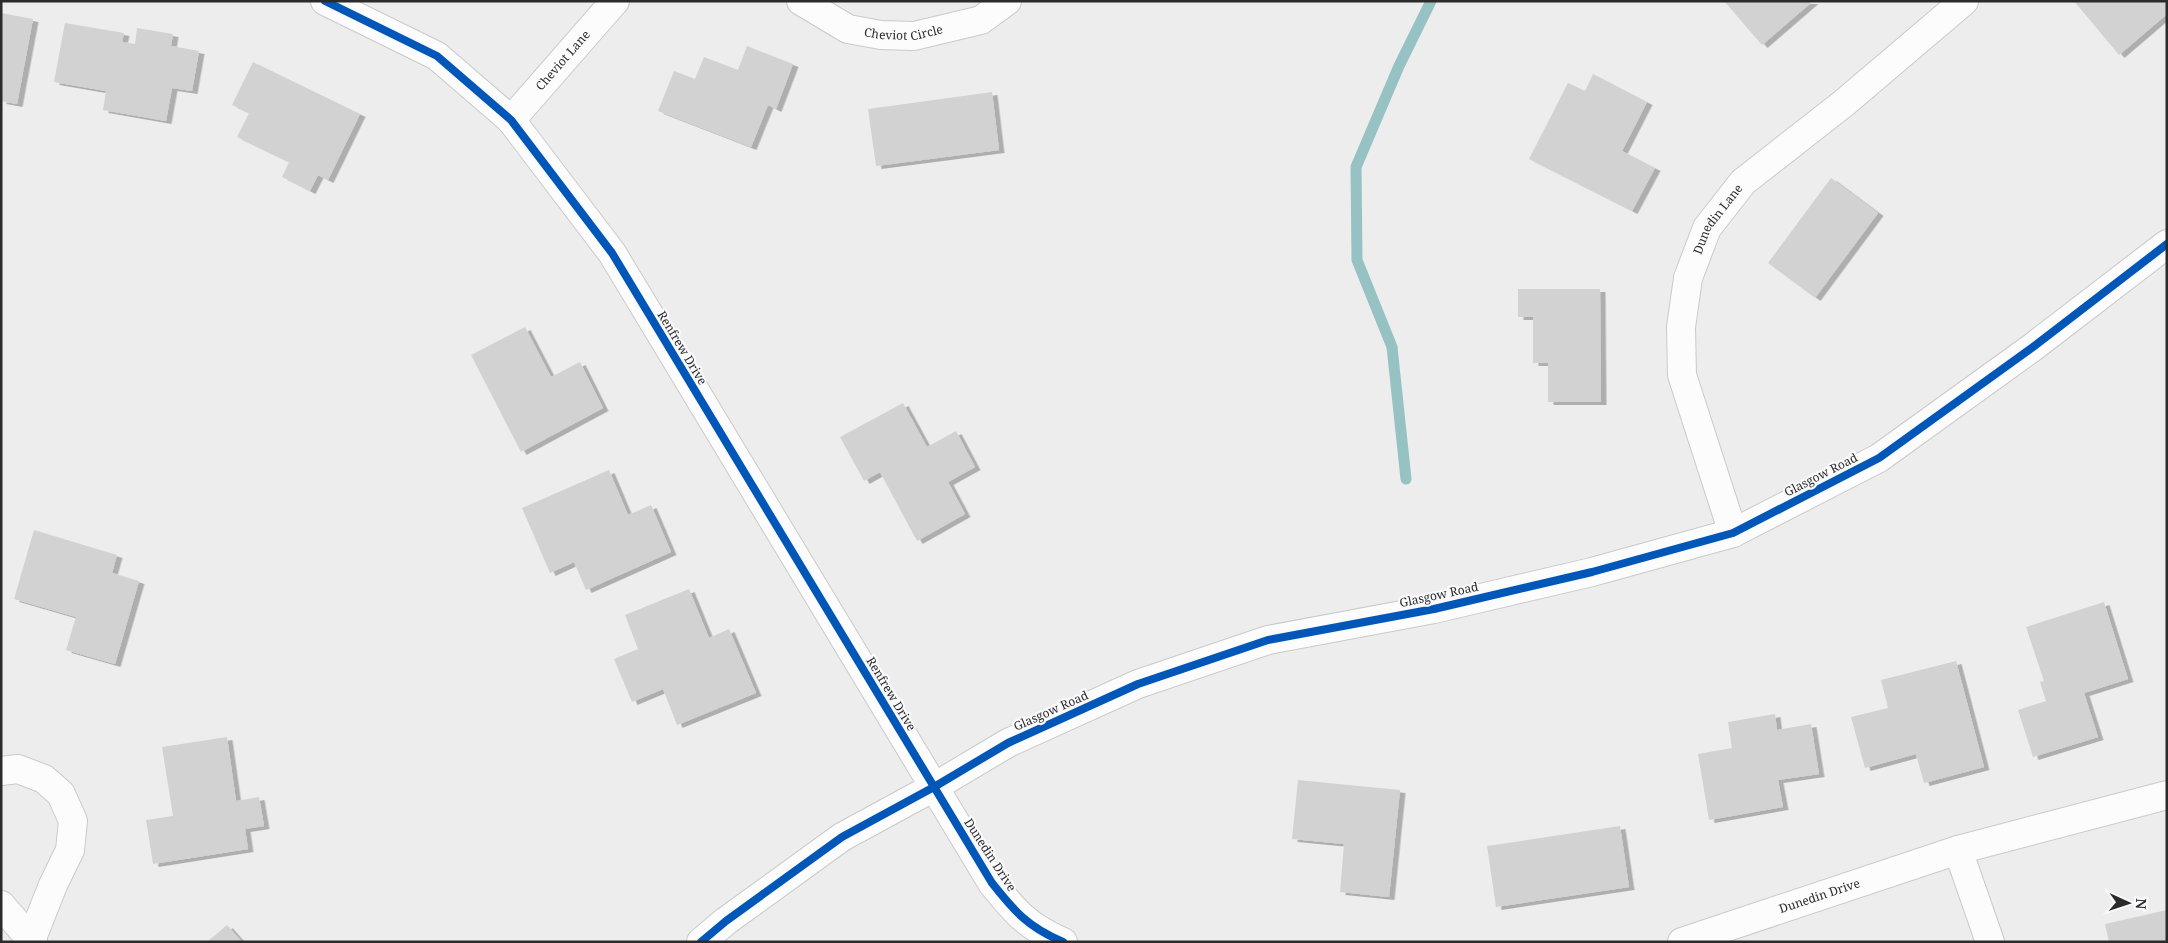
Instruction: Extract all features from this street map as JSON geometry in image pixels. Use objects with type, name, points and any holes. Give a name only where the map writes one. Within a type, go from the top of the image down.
[{"type":"street","name":"Renfrew Drive","points":[[325,1],[437,56],[511,120],[612,253],[934,787]]},
{"type":"street","name":"Cheviot Lane","points":[[511,120],[616,1]]},
{"type":"street","name":"Cheviot Circle","points":[[801,1],[848,29],[881,35],[914,36],[981,20],[1007,1]]},
{"type":"street","name":"Dunedin Lane","points":[[1733,533],[1682,375],[1681,327],[1688,278],[1707,228],[1743,182],[1844,102],[1964,1]]},
{"type":"street","name":"Glasgow Road","points":[[702,942],[726,921],[842,837],[934,787],[1008,743],[1138,684],[1268,640],[1443,607],[1592,572],[1733,533],[1879,458],[2033,347],[2167,244]]},
{"type":"street","points":[[1,770],[18,769],[44,779],[61,794],[73,820],[70,850],[53,885],[33,940],[1,905]]},
{"type":"street","name":"Dunedin Drive","points":[[934,787],[992,883],[1016,912],[1041,932],[1063,942]]},
{"type":"street","name":"Dunedin Drive","points":[[1682,942],[1958,850],[2167,795]]},
{"type":"street","points":[[1958,850],[1990,942]]},
{"type":"building","points":[[1724,1],[1813,1],[1762,45]]},
{"type":"building","points":[[2074,1],[2167,1],[2167,14],[2119,55]]},
{"type":"building","points":[[1,13],[33,19],[17,104],[1,101]]},
{"type":"building","points":[[65,23],[124,33],[122,42],[135,44],[137,28],[173,34],[171,46],[199,51],[192,91],[172,88],[166,121],[103,110],[106,91],[54,82]]},
{"type":"building","points":[[747,46],[793,64],[776,109],[768,105],[751,147],[658,111],[674,71],[695,79],[704,57],[738,70]]},
{"type":"building","points":[[253,62],[360,114],[328,180],[318,175],[310,191],[282,177],[289,162],[237,137],[249,113],[232,105]]},
{"type":"building","points":[[1593,74],[1647,102],[1622,151],[1655,168],[1632,211],[1529,159],[1568,83],[1585,91]]},
{"type":"building","points":[[992,92],[999,150],[876,166],[868,109]]},
{"type":"building","points":[[1831,178],[1878,213],[1815,298],[1768,263]]},
{"type":"building","points":[[1518,289],[1600,289],[1601,402],[1548,402],[1548,363],[1533,363],[1533,317],[1518,317]]},
{"type":"building","points":[[525,327],[551,377],[580,362],[603,408],[521,452],[471,355]]},
{"type":"building","points":[[903,403],[927,447],[956,431],[975,467],[948,482],[965,514],[917,541],[880,472],[864,481],[840,437]]},
{"type":"building","points":[[609,470],[628,515],[651,505],[671,552],[586,590],[574,562],[550,573],[522,508]]},
{"type":"building","points":[[34,530],[117,555],[112,573],[139,581],[115,664],[66,650],[76,617],[14,599]]},
{"type":"building","points":[[689,589],[709,638],[729,629],[756,693],[677,725],[663,689],[632,702],[614,659],[638,649],[625,615]]},
{"type":"building","points":[[2104,602],[2128,679],[2084,693],[2098,737],[2033,757],[2018,710],[2046,701],[2040,682],[2044,681],[2026,627]]},
{"type":"building","points":[[1956,661],[1984,767],[1924,783],[1916,754],[1865,768],[1851,717],[1888,708],[1881,680]]},
{"type":"building","points":[[1775,714],[1777,730],[1811,724],[1819,774],[1778,780],[1783,807],[1709,820],[1698,754],[1732,748],[1728,722]]},
{"type":"building","points":[[227,737],[236,801],[259,797],[264,826],[245,829],[248,849],[153,864],[146,820],[173,816],[162,747]]},
{"type":"building","points":[[1298,780],[1400,790],[1389,897],[1340,892],[1344,844],[1292,839]]},
{"type":"building","points":[[1620,826],[1629,887],[1496,907],[1487,846]]},
{"type":"building","points":[[2167,910],[2167,942],[2109,942],[2105,924]]},
{"type":"building","points":[[227,925],[242,942],[207,942]]},
{"type":"waterway","points":[[1406,479],[1392,347],[1357,260],[1356,167],[1399,66],[1431,1]]},
{"type":"cycle path","points":[[325,1],[437,56],[511,120],[612,253],[992,883],[1023,918],[1040,931],[1063,942]]},
{"type":"cycle path","points":[[701,942],[726,921],[842,837],[934,787],[1008,743],[1138,684],[1268,640],[1434,609],[1592,572],[1733,533],[1879,458],[2033,347],[2167,244]]}]
